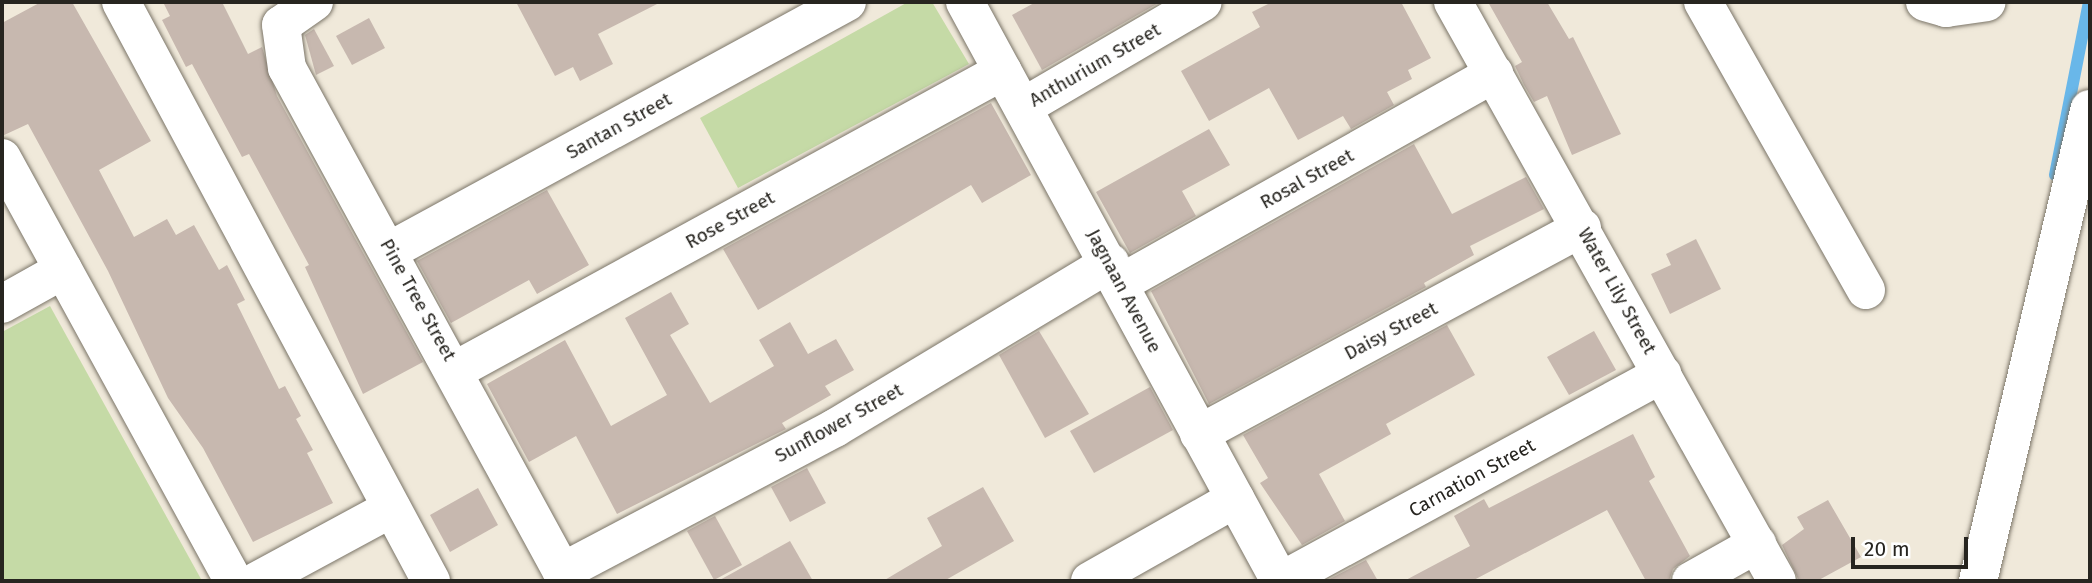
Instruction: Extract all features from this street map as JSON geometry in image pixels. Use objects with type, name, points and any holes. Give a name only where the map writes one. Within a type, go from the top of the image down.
[{"type":"street","points":[[121,2],[431,581]]},
{"type":"street","name":"Santan Street","points":[[391,250],[847,2]]},
{"type":"street","name":"Jagnaan Avenue","points":[[965,2],[1281,581]]},
{"type":"street","name":"Anthurium Street","points":[[1023,107],[1203,2]]},
{"type":"street","name":"Water Lily Street","points":[[1453,2],[1582,228],[1777,581]]},
{"type":"street","points":[[1703,2],[1866,290]]},
{"type":"street","points":[[1925,2],[1946,8],[1987,2]]},
{"type":"street","name":"Pine Tree Street","points":[[299,10],[281,50],[287,68],[391,250],[564,577]]},
{"type":"street","name":"Rose Street","points":[[456,370],[1003,71]]},
{"type":"street","name":"Rosal Street","points":[[1115,273],[1494,74]]},
{"type":"street","points":[[1978,581],[2090,109]]},
{"type":"street","points":[[2,158],[234,581]]},
{"type":"street","name":"Daisy Street","points":[[1199,434],[1582,228]]},
{"type":"street","points":[[2,304],[63,270]]},
{"type":"street","name":"Sunflower Street","points":[[564,577],[1115,273]]},
{"type":"street","name":"Carnation Street","points":[[1281,581],[1662,374]]},
{"type":"street","points":[[1090,581],[1235,499]]},
{"type":"street","points":[[257,581],[392,508]]},
{"type":"street","points":[[1692,581],[1757,544]]},
{"type":"green space","points":[[908,2],[932,2],[969,64],[738,188],[700,118]]},
{"type":"green space","points":[[50,306],[201,579],[2,581],[2,332]]},
{"type":"building","points":[[41,2],[72,2],[151,141],[99,170],[134,237],[167,219],[176,235],[194,225],[219,270],[227,265],[245,300],[237,304],[279,389],[285,386],[301,416],[296,419],[313,450],[307,453],[333,503],[253,542],[203,448],[168,398],[108,271],[28,124],[2,136],[2,23]]},
{"type":"building","points":[[163,2],[222,2],[248,54],[262,47],[277,96],[423,362],[363,394],[305,267],[309,265],[249,154],[242,157],[192,64],[186,67],[162,20],[170,16]]},
{"type":"building","points":[[516,2],[661,2],[598,34],[613,64],[580,81],[573,67],[555,76]]},
{"type":"building","points":[[1036,2],[1160,2],[1042,70],[1012,15]]},
{"type":"building","points":[[1272,2],[1401,2],[1431,58],[1408,70],[1412,79],[1387,92],[1394,105],[1351,129],[1343,116],[1298,140],[1269,88],[1209,121],[1181,71],[1260,27],[1252,12]]},
{"type":"building","points":[[1488,2],[1547,2],[1569,39],[1573,37],[1621,134],[1572,155],[1547,96],[1534,102],[1524,85],[1515,66],[1522,62]]},
{"type":"building","points":[[369,18],[385,48],[352,65],[336,36]]},
{"type":"building","points":[[314,29],[334,66],[316,75],[305,35]]},
{"type":"building","points":[[991,103],[1031,175],[982,203],[971,185],[758,310],[723,249]]},
{"type":"building","points":[[1209,129],[1230,165],[1182,191],[1196,216],[1130,253],[1096,192]]},
{"type":"building","points":[[1414,144],[1452,214],[1526,177],[1544,209],[1470,246],[1474,255],[1424,283],[1426,287],[1209,404],[1151,291]]},
{"type":"building","points":[[547,190],[589,265],[537,294],[529,280],[451,323],[417,261]]},
{"type":"building","points":[[1696,239],[1721,289],[1670,314],[1651,274],[1671,265],[1666,254]]},
{"type":"building","points":[[671,292],[689,324],[670,335],[710,403],[774,366],[759,340],[790,322],[808,354],[836,339],[854,370],[825,386],[831,395],[782,423],[786,429],[617,514],[576,436],[529,462],[487,384],[565,340],[611,426],[667,395],[625,318]]},
{"type":"building","points":[[1447,325],[1475,375],[1386,424],[1391,434],[1319,474],[1345,521],[1302,545],[1260,483],[1268,478],[1243,435]]},
{"type":"building","points":[[1039,331],[1089,414],[1045,438],[999,355]]},
{"type":"building","points":[[1594,331],[1616,370],[1569,395],[1547,357]]},
{"type":"building","points":[[1150,387],[1173,430],[1094,473],[1070,431]]},
{"type":"building","points":[[1633,434],[1655,477],[1649,481],[1690,556],[1673,569],[1669,581],[1646,581],[1607,510],[1472,581],[1404,581],[1470,546],[1454,516],[1484,499],[1489,508]]},
{"type":"building","points":[[807,468],[826,503],[790,522],[771,487]]},
{"type":"building","points":[[983,487],[1014,541],[944,581],[883,581],[942,546],[927,518]]},
{"type":"building","points":[[478,488],[498,525],[450,552],[430,515]]},
{"type":"building","points":[[1828,500],[1861,557],[1817,581],[1799,581],[1782,545],[1804,529],[1797,517]]},
{"type":"building","points":[[715,516],[742,565],[714,580],[687,531]]},
{"type":"building","points":[[790,541],[813,581],[718,581]]},
{"type":"building","points":[[1366,560],[1378,581],[1326,581]]},
{"type":"waterway","points":[[2055,175],[2089,2]]}]
